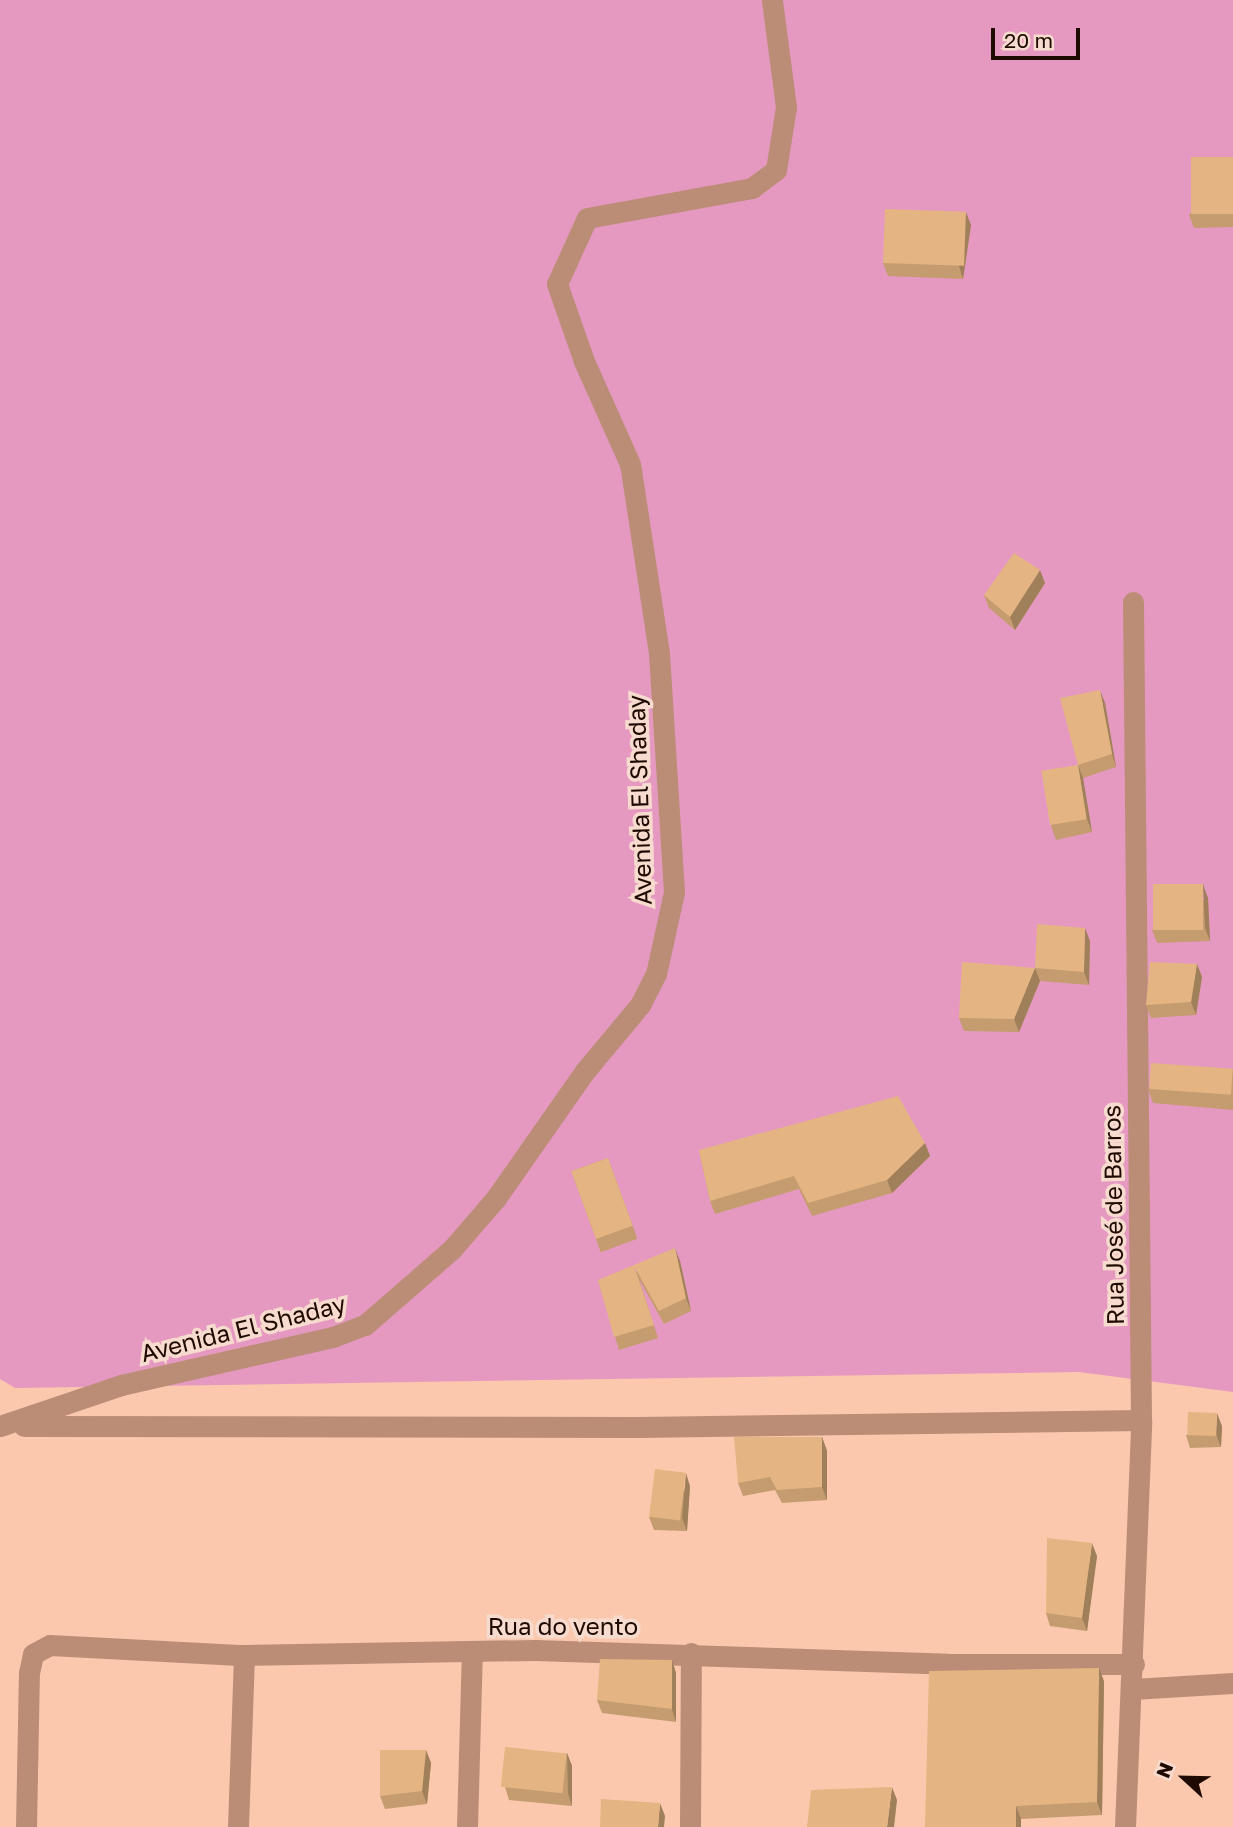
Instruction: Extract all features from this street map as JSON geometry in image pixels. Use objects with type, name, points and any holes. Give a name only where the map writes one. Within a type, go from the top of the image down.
[{"type":"street","name":"Avenida El Shaday","points":[[4,1426],[121,1385],[333,1337],[365,1325],[452,1249],[496,1198],[585,1071],[640,1005],[656,974],[674,892],[659,653],[630,464],[584,361],[558,284],[587,218],[752,188],[776,170],[786,107],[772,0]]},
{"type":"street","name":"Rua José de Barros","points":[[1125,1827],[1134,1664],[1141,1420],[1133,602]]},
{"type":"street","points":[[4,1426],[638,1427],[1141,1420]]},
{"type":"street","name":"Rua do vento","points":[[26,1827],[29,1693],[33,1654],[50,1645],[244,1654],[691,1653],[948,1664],[1134,1664]]},
{"type":"street","points":[[467,1827],[472,1652]]},
{"type":"street","points":[[690,1827],[691,1653]]},
{"type":"street","points":[[238,1827],[244,1654]]},
{"type":"street","points":[[1133,1689],[1233,1683]]},
{"type":"shaded area","points":[[0,0],[1233,0],[1233,1392],[1079,1372],[15,1388],[0,1379]]},
{"type":"building","points":[[1191,157],[1233,157],[1233,214],[1191,214]]},
{"type":"building","points":[[885,209],[966,212],[964,266],[883,263]]},
{"type":"building","points":[[1014,553],[1040,570],[1010,617],[984,595]]},
{"type":"building","points":[[1100,690],[1112,754],[1078,765],[1060,698]]},
{"type":"building","points":[[1078,765],[1087,819],[1050,825],[1041,771]]},
{"type":"building","points":[[1153,884],[1203,884],[1203,930],[1153,930]]},
{"type":"building","points":[[1037,924],[1085,928],[1084,972],[1035,968]]},
{"type":"building","points":[[962,962],[1035,968],[1014,1019],[959,1018]]},
{"type":"building","points":[[1150,962],[1197,964],[1191,1002],[1146,1005]]},
{"type":"building","points":[[1151,1063],[1233,1069],[1231,1095],[1149,1089]]},
{"type":"building","points":[[898,1096],[925,1143],[887,1180],[808,1203],[794,1176],[710,1201],[699,1150]]},
{"type":"building","points":[[608,1158],[633,1226],[596,1239],[571,1171]]},
{"type":"building","points":[[675,1248],[686,1298],[659,1311],[634,1266],[654,1325],[614,1337],[598,1280]]},
{"type":"building","points":[[1188,1412],[1217,1413],[1216,1436],[1187,1435]]},
{"type":"building","points":[[734,1437],[822,1437],[822,1487],[777,1490],[770,1477],[738,1483]]},
{"type":"building","points":[[655,1469],[686,1473],[680,1520],[649,1517]]},
{"type":"building","points":[[1047,1538],[1092,1543],[1082,1618],[1046,1613]]},
{"type":"building","points":[[600,1659],[672,1660],[672,1709],[597,1700]]},
{"type":"building","points":[[1099,1668],[1097,1802],[1016,1806],[1016,1827],[925,1827],[929,1671]]},
{"type":"building","points":[[505,1747],[567,1753],[562,1793],[501,1787]]},
{"type":"building","points":[[380,1750],[426,1750],[422,1791],[380,1796]]},
{"type":"building","points":[[892,1787],[887,1827],[807,1827],[811,1790]]},
{"type":"building","points":[[601,1799],[660,1803],[658,1827],[600,1827]]}]
